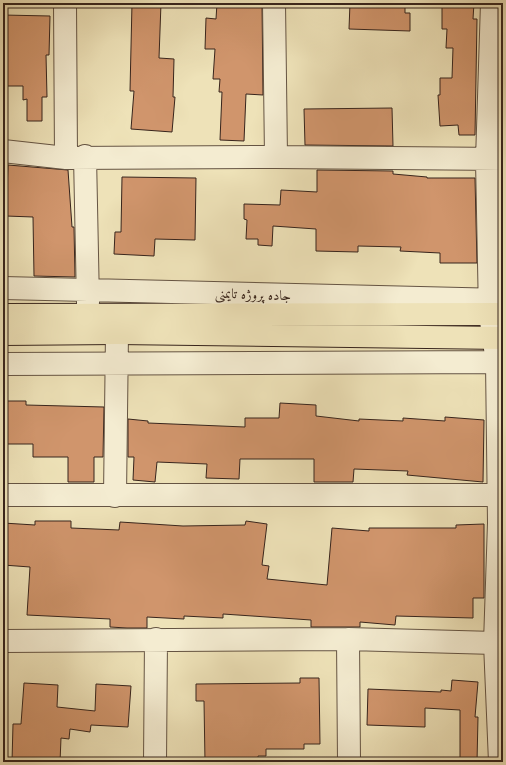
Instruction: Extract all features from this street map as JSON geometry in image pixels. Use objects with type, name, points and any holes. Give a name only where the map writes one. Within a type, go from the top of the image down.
[{"type":"main road","name":"جاده پروژه تایمنی","points":[[3,314],[496,307]]},
{"type":"main road","points":[[3,334],[117,333],[498,338]]},
{"type":"street","points":[[65,3],[75,157],[88,289],[88,313]]},
{"type":"street","points":[[274,3],[276,157]]},
{"type":"street","points":[[492,3],[496,307],[500,362],[498,495],[501,523],[495,643],[499,681],[500,762]]},
{"type":"street","points":[[3,151],[75,157],[495,159]]},
{"type":"street","name":"جاده پروژه تایمنی","points":[[3,288],[88,289],[496,307]]},
{"type":"street","points":[[115,496],[118,362],[117,333]]},
{"type":"street","points":[[3,364],[118,362],[500,362]]},
{"type":"street","points":[[3,495],[498,495]]},
{"type":"street","points":[[156,639],[156,762]]},
{"type":"street","points":[[3,641],[348,639],[495,643]]},
{"type":"street","points":[[348,639],[349,762]]},
{"type":"building","points":[[132,3],[161,3],[159,58],[174,59],[173,97],[175,97],[172,132],[131,129],[134,91],[130,91]]},
{"type":"building","points":[[217,3],[262,3],[263,95],[246,94],[244,141],[220,140],[222,92],[219,92],[220,79],[213,79],[215,49],[205,49],[206,18],[216,19]]},
{"type":"building","points":[[350,3],[405,3],[405,13],[410,13],[410,31],[349,29]]},
{"type":"building","points":[[442,3],[474,3],[473,19],[477,19],[475,135],[459,135],[458,125],[440,126],[438,95],[440,95],[440,78],[452,78],[453,48],[446,48],[447,29],[442,29]]},
{"type":"building","points":[[3,15],[50,16],[49,55],[46,55],[47,97],[42,97],[42,121],[27,121],[27,99],[23,100],[23,86],[7,86],[6,47],[3,46]]},
{"type":"building","points":[[392,108],[393,146],[305,145],[304,109]]},
{"type":"building","points":[[8,165],[68,170],[72,227],[74,227],[75,277],[34,276],[33,217],[6,216]]},
{"type":"building","points":[[317,170],[393,171],[393,174],[427,178],[475,178],[477,263],[440,263],[440,253],[400,251],[401,247],[358,246],[358,252],[316,251],[316,229],[273,226],[272,246],[258,245],[258,239],[246,239],[247,220],[244,219],[244,204],[280,205],[281,190],[317,192]]},
{"type":"building","points":[[122,177],[196,178],[195,240],[155,239],[154,256],[114,254],[115,232],[121,232]]},
{"type":"building","points":[[3,401],[26,401],[26,405],[104,407],[103,457],[94,457],[94,482],[68,482],[68,457],[33,457],[33,444],[3,444]]},
{"type":"building","points":[[280,403],[316,405],[316,416],[359,421],[359,419],[403,421],[403,418],[445,421],[445,417],[484,420],[483,482],[407,475],[408,471],[354,469],[353,482],[314,482],[314,459],[240,459],[239,479],[206,478],[207,464],[157,462],[155,482],[133,480],[134,457],[128,457],[128,419],[148,421],[148,423],[245,427],[245,418],[279,418]]},
{"type":"building","points":[[35,521],[71,521],[71,528],[119,530],[120,522],[183,526],[245,525],[246,521],[267,524],[262,565],[269,566],[267,579],[327,585],[332,528],[369,531],[369,528],[456,528],[456,525],[484,524],[484,598],[473,598],[473,618],[396,616],[395,625],[360,622],[360,627],[311,627],[311,620],[223,614],[223,618],[184,616],[184,619],[147,617],[147,628],[127,628],[110,627],[110,619],[27,615],[30,567],[3,565],[3,523],[35,525]]},
{"type":"building","points":[[300,678],[319,678],[320,744],[304,744],[304,749],[266,749],[266,756],[258,756],[258,762],[205,762],[204,701],[196,701],[196,684],[300,683]]},
{"type":"building","points":[[452,680],[478,682],[475,717],[478,717],[477,762],[460,762],[460,710],[425,708],[425,727],[367,725],[368,689],[441,692],[441,690],[451,691]]},
{"type":"building","points":[[24,683],[58,685],[57,707],[95,711],[96,684],[131,686],[128,727],[91,725],[90,732],[70,729],[69,739],[61,738],[60,762],[12,762],[13,724],[21,724]]}]
